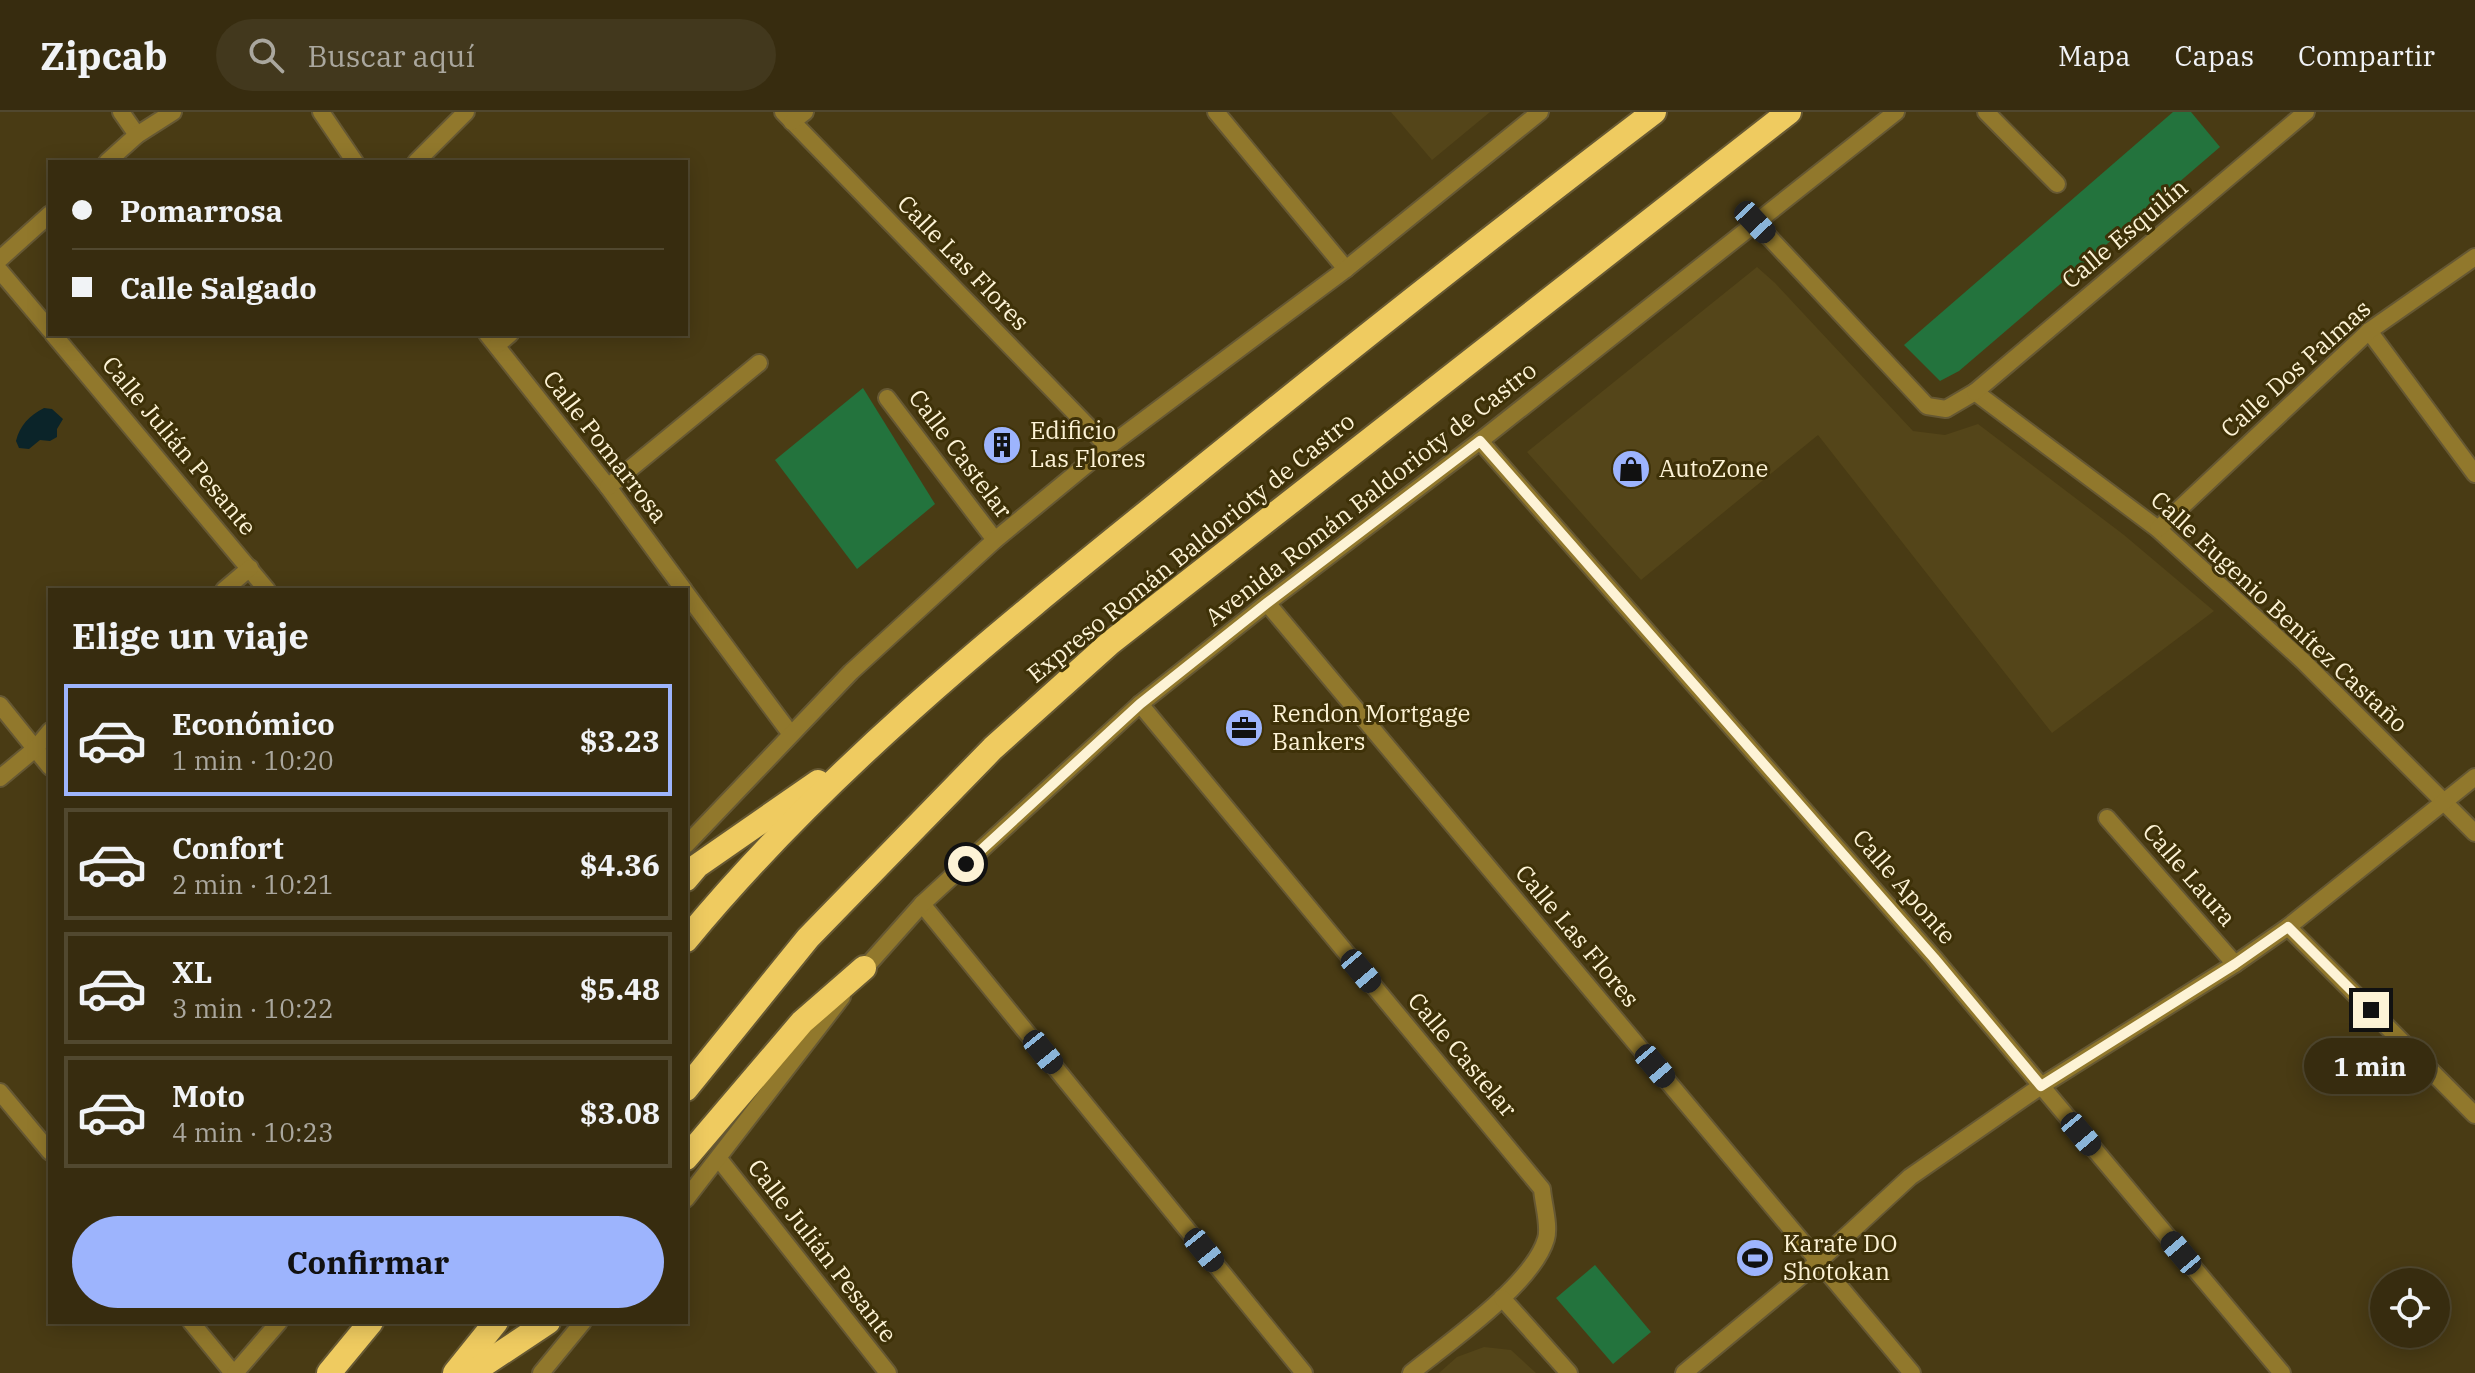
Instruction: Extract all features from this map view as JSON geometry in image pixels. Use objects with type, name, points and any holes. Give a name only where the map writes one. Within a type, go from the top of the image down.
[{"type":"highway","points":[[1615,142],[1646,112]]},
{"type":"highway","points":[[688,938],[826,788],[1015,619],[1654,112]]},
{"type":"highway","name":"Expreso Román Baldorioty de Castro","points":[[688,1087],[808,938],[993,748],[1110,643],[1789,112]]},
{"type":"highway","points":[[688,877],[697,866],[873,744]]},
{"type":"highway","points":[[688,1156],[802,1022],[864,968]]},
{"type":"highway","points":[[329,1373],[369,1324]]},
{"type":"highway","points":[[455,1373],[494,1324]]},
{"type":"highway","points":[[471,1373],[545,1324]]},
{"type":"street","points":[[121,112],[137,135]]},
{"type":"street","points":[[109,160],[137,135],[173,112]]},
{"type":"street","points":[[321,112],[354,160]]},
{"type":"street","points":[[418,160],[466,112]]},
{"type":"street","points":[[1216,112],[1346,269]]},
{"type":"street","points":[[688,843],[851,672],[995,540],[1108,447],[1346,269],[1540,112]]},
{"type":"street","name":"Avenida Román Baldorioty de Castro","points":[[688,1197],[864,968],[922,904],[1140,704],[1480,441],[1896,112]]},
{"type":"street","points":[[1986,112],[2057,184]]},
{"type":"street","name":"Calle Esquilín","points":[[1975,392],[2306,112]]},
{"type":"street","name":"Calle Las Flores","points":[[793,115],[1108,447]]},
{"type":"street","points":[[0,259],[48,216]]},
{"type":"street","points":[[1755,222],[1927,406],[1946,409],[1975,392]]},
{"type":"street","name":"Calle Dos Palmas","points":[[2158,529],[2369,331],[2475,257]]},
{"type":"street","name":"Calle Julián Pesante","points":[[0,271],[48,327]]},
{"type":"street","points":[[2369,331],[2475,474]]},
{"type":"street","name":"Calle Julián Pesante","points":[[55,336],[265,588]]},
{"type":"street","name":"Calle Pomarrosa","points":[[498,338],[682,588]]},
{"type":"street","points":[[608,487],[759,363]]},
{"type":"street","name":"Calle Eugenio Benítez Castaño","points":[[1975,392],[2158,529],[2303,661],[2475,833]]},
{"type":"street","name":"Calle Castelar","points":[[887,398],[995,540]]},
{"type":"street","name":"Calle Aponte","points":[[1480,441],[1934,958],[2282,1373]]},
{"type":"street","points":[[226,588],[250,568]]},
{"type":"street","name":"Calle Pomarrosa","points":[[688,596],[790,733]]},
{"type":"street","name":"Calle Las Flores","points":[[1267,603],[1912,1373]]},
{"type":"street","name":"Calle Castelar","points":[[1140,704],[1542,1189],[1547,1237],[1529,1270],[1502,1298],[1411,1373]]},
{"type":"street","points":[[0,705],[48,765]]},
{"type":"street","points":[[0,778],[35,749],[48,733]]},
{"type":"street","points":[[1684,1373],[1818,1262],[1910,1177],[2041,1086],[2235,964],[2288,927],[2475,777]]},
{"type":"street","name":"Calle Laura","points":[[2107,818],[2235,964]]},
{"type":"street","points":[[922,904],[1304,1373]]},
{"type":"street","points":[[2288,927],[2475,1115]]},
{"type":"street","points":[[0,1092],[48,1150]]},
{"type":"street","name":"Calle Julián Pesante","points":[[719,1159],[888,1373]]},
{"type":"street","points":[[1502,1298],[1569,1373]]},
{"type":"street","points":[[193,1324],[234,1373],[277,1324]]},
{"type":"street","points":[[541,1373],[581,1324]]},
{"type":"shaded area","points":[[1391,112],[1490,112],[1432,160]]},
{"type":"shaded area","points":[[1757,267],[1913,431],[1945,435],[1978,424],[2124,535],[2214,611],[2052,733],[1818,435],[1641,580],[1527,452]]},
{"type":"shaded area","points":[[1484,1347],[1511,1350],[1536,1373],[1439,1373],[1457,1357]]},
{"type":"green space","points":[[2173,112],[2191,112],[2220,147],[1959,371],[1940,381],[1904,345]]},
{"type":"green space","points":[[863,388],[935,504],[857,569],[775,460]]},
{"type":"green space","points":[[1595,1265],[1651,1332],[1613,1364],[1556,1298]]},
{"type":"water","points":[[44,408],[52,409],[63,419],[57,429],[57,437],[50,441],[40,440],[29,449],[19,448],[16,441],[23,426]]},
{"type":"place","name":"Edificio Las Flores","points":[[1002,445]]},
{"type":"place","name":"AutoZone","points":[[1631,469]]},
{"type":"place","name":"Rendon Mortgage Bankers","points":[[1244,728]]},
{"type":"place","name":"Karate DO Shotokan","points":[[1755,1258]]},
{"type":"route","points":[[966,864],[1140,704],[1480,441],[1934,958],[2041,1086],[2235,964],[2288,927],[2371,1010]]}]
